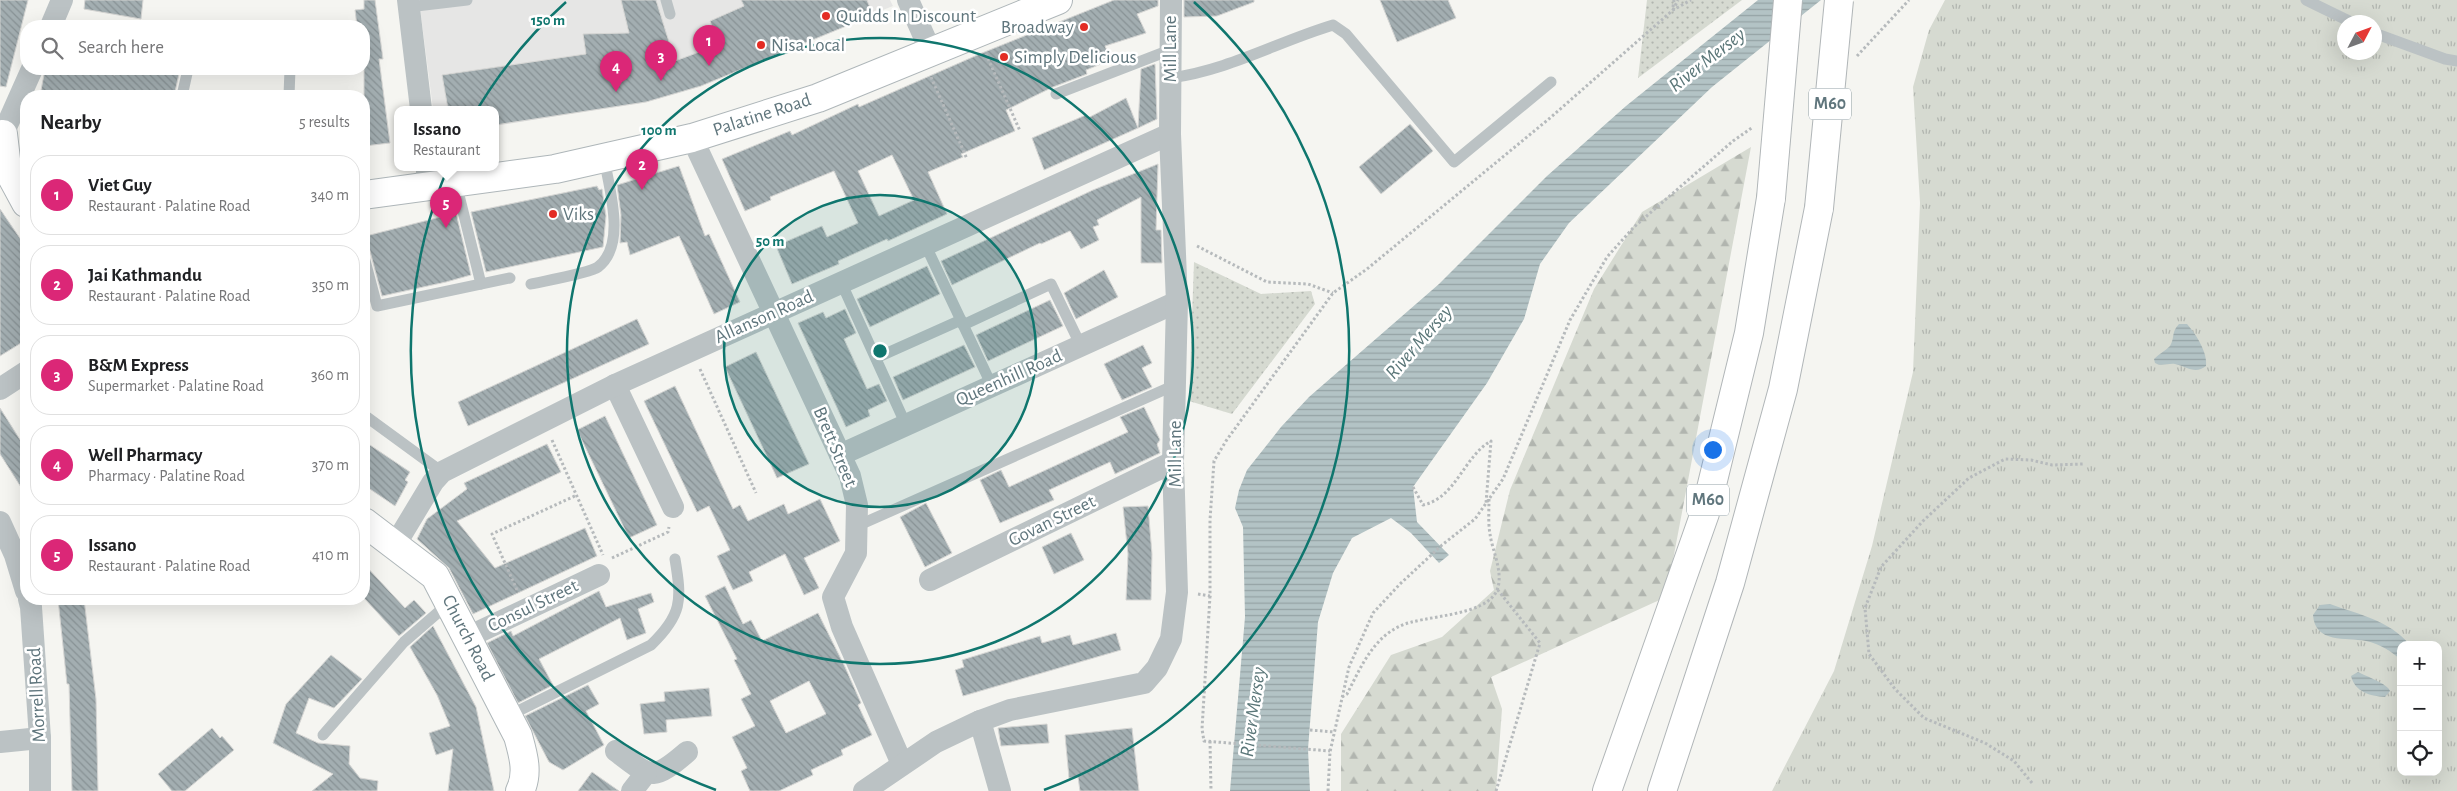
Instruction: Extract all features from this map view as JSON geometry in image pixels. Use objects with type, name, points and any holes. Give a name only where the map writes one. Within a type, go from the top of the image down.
[{"type":"main road","name":"M60","points":[[1607,791],[1705,513],[1749,333],[1771,198],[1788,0]]},
{"type":"main road","name":"M60","points":[[1662,791],[1730,582],[1783,389],[1819,208],[1839,0]]},
{"type":"main road","name":"Palatine Road","points":[[370,193],[427,177],[456,183],[555,168],[692,138],[818,98],[1050,1]]},
{"type":"main road","points":[[10,136],[7,168],[20,191]]},
{"type":"main road","name":"Church Road","points":[[370,526],[435,576],[518,736],[525,762],[525,789]]},
{"type":"street","points":[[54,20],[62,0]]},
{"type":"street","points":[[908,0],[926,54]]},
{"type":"street","name":"Mill Lane","points":[[864,791],[936,742],[980,721],[1010,710],[1144,682],[1158,668],[1171,639],[1177,592],[1173,462],[1177,302],[1170,134],[1171,0]]},
{"type":"street","points":[[408,3],[421,106]]},
{"type":"street","points":[[25,90],[30,75]]},
{"type":"street","points":[[10,136],[20,106]]},
{"type":"street","name":"Allanson Road","points":[[394,544],[433,482],[442,472],[615,385],[1170,134]]},
{"type":"street","name":"Brett Street","points":[[692,138],[850,476],[857,505],[856,552],[834,597],[842,627],[902,764]]},
{"type":"street","name":"Queenhill Road","points":[[840,455],[1177,302]]},
{"type":"street","points":[[0,389],[20,376]]},
{"type":"street","points":[[615,385],[673,507]]},
{"type":"street","name":"Govan Street","points":[[930,580],[1173,462]]},
{"type":"street","points":[[0,522],[15,555],[20,571]]},
{"type":"street","name":"Consul Street","points":[[468,637],[526,610],[602,568]]},
{"type":"street","name":"Morrell Road","points":[[31,605],[40,738],[40,791]]},
{"type":"street","points":[[980,721],[1000,791]]},
{"type":"street","points":[[0,742],[40,738]]},
{"type":"street","points":[[616,750],[646,773],[661,772],[687,752]]},
{"type":"street","points":[[632,791],[646,773]]},
{"type":"lane","points":[[408,3],[467,0]]},
{"type":"lane","points":[[666,0],[670,14]]},
{"type":"lane","points":[[2306,0],[2337,15]]},
{"type":"lane","points":[[1170,78],[1200,74],[1333,25],[1346,34],[1454,162],[1551,82]]},
{"type":"lane","points":[[2382,35],[2457,61]]},
{"type":"lane","points":[[1056,94],[1170,50]]},
{"type":"lane","points":[[183,90],[187,75]]},
{"type":"lane","points":[[289,90],[290,75]]},
{"type":"lane","points":[[531,284],[597,268],[610,253],[615,231],[604,158]]},
{"type":"lane","points":[[456,183],[481,284]]},
{"type":"lane","points":[[925,244],[992,386]]},
{"type":"lane","points":[[370,278],[378,306],[510,278]]},
{"type":"lane","points":[[841,282],[906,425]]},
{"type":"lane","points":[[876,358],[1051,284],[1081,346]]},
{"type":"lane","points":[[857,526],[1175,385]]},
{"type":"lane","points":[[370,418],[442,472]]},
{"type":"lane","points":[[508,716],[651,645],[669,627],[678,606],[680,589],[675,559]]},
{"type":"lane","points":[[323,735],[404,642],[450,602]]},
{"type":"path","points":[[1673,10],[1674,0]]},
{"type":"path","points":[[1673,10],[1678,0]]},
{"type":"path","points":[[1330,750],[1204,741],[1202,729],[1210,596],[1210,520],[1214,461],[1226,441],[1333,293],[1367,269],[1542,125],[1673,10],[1691,0]]},
{"type":"path","points":[[1855,57],[1863,51],[1909,0]]},
{"type":"path","points":[[977,33],[1020,131]]},
{"type":"path","points":[[926,54],[967,159]]},
{"type":"path","points":[[1328,791],[1330,750],[1341,698],[1349,667],[1373,613],[1431,555],[1475,518],[1504,479],[1570,320],[1608,257],[1634,227],[1733,141],[1758,124]]},
{"type":"path","points":[[1174,234],[1266,282],[1308,284],[1333,293]]},
{"type":"path","points":[[692,350],[756,493]]},
{"type":"path","points":[[543,421],[577,496],[602,568],[668,532],[673,507]]},
{"type":"path","points":[[1413,487],[1423,505],[1431,503],[1456,483],[1482,447],[1491,441],[1486,504]]},
{"type":"path","points":[[2032,783],[2014,761],[1985,743],[1924,718],[1894,689],[1869,654],[1865,608],[1881,568],[1923,521],[1969,478],[2005,459],[2031,460],[2052,465],[2084,464]]},
{"type":"path","points":[[526,610],[492,534],[577,496]]},
{"type":"path","points":[[1341,698],[1347,694],[1371,649],[1399,626],[1480,606],[1492,597],[1497,589],[1498,572],[1489,532],[1489,499]]},
{"type":"path","points":[[1496,791],[1540,643],[1497,589]]},
{"type":"path","points":[[1177,592],[1210,596]]},
{"type":"path","points":[[1310,730],[1334,732]]},
{"type":"path","points":[[1210,741],[1211,791]]},
{"type":"shaded area","points":[[419,0],[890,0],[893,6],[789,47],[581,112],[499,125],[499,106],[433,106]]},
{"type":"green space","points":[[1647,0],[1742,0],[1638,78]]},
{"type":"green space","points":[[1945,0],[2457,0],[2457,791],[1772,791],[1834,671],[1872,546],[1913,372],[1920,203],[1913,87],[1929,30]]},
{"type":"green space","points":[[1751,147],[1666,597],[1491,677],[1502,709],[1496,791],[1341,791],[1341,734],[1391,655],[1442,637],[1494,590],[1490,571],[1510,490],[1594,289],[1642,212]]},
{"type":"green space","points":[[1194,262],[1261,294],[1311,291],[1315,304],[1232,414],[1189,401]]},
{"type":"water","name":"River Mersey","points":[[1758,0],[1821,0],[1712,87],[1569,223],[1540,264],[1524,319],[1487,383],[1413,487],[1417,522],[1449,555],[1439,563],[1411,533],[1391,518],[1352,538],[1333,573],[1318,622],[1308,749],[1310,791],[1230,791],[1245,617],[1243,527],[1235,508],[1239,490],[1247,470],[1281,427],[1309,397],[1439,284],[1547,176],[1626,106]]},
{"type":"water","points":[[2179,324],[2187,324],[2201,344],[2206,361],[2206,366],[2202,369],[2194,370],[2175,364],[2160,365],[2155,363],[2154,359],[2170,346]]},
{"type":"water","points":[[2330,604],[2373,619],[2393,630],[2406,641],[2397,641],[2397,657],[2376,644],[2325,635],[2319,631],[2313,615],[2320,605]]},
{"type":"water","points":[[2358,672],[2381,683],[2390,691],[2385,697],[2374,696],[2364,692],[2356,686],[2351,676]]},
{"type":"building","points":[[0,0],[28,0],[23,20],[20,20],[20,32],[6,87],[0,86]]},
{"type":"building","points":[[85,0],[143,0],[141,19],[84,9]]},
{"type":"building","points":[[364,0],[375,0],[383,59],[379,59],[390,143],[370,145],[370,90],[364,90],[364,75],[370,75],[370,20],[356,20],[355,10],[364,9]]},
{"type":"building","points":[[621,0],[656,0],[675,61],[718,45],[710,21],[744,6],[741,0],[867,0],[873,15],[701,86],[646,102],[499,124],[499,106],[447,106],[442,75],[586,54],[583,34],[629,33]]},
{"type":"building","points":[[1114,0],[1158,0],[1158,6],[1137,14],[1146,33],[1105,46],[1111,60],[1086,70],[1087,74],[1053,87],[1006,110],[1015,131],[961,154],[963,157],[928,172],[947,214],[838,261],[839,264],[792,284],[776,246],[822,226],[827,237],[858,223],[834,171],[770,197],[771,200],[745,211],[722,159],[790,131],[792,135],[858,104],[859,107],[982,53]],"holes":[[[892,155],[914,200],[879,216],[858,171]]]},
{"type":"building","points":[[1184,0],[1254,0],[1254,2],[1217,16],[1184,17]]},
{"type":"building","points":[[1380,0],[1448,0],[1456,18],[1397,42]]},
{"type":"building","points":[[1155,64],[1157,119],[1138,128],[1141,69]]},
{"type":"building","points":[[44,75],[179,75],[175,90],[41,90]]},
{"type":"building","points":[[1126,98],[1138,128],[1044,170],[1032,138],[1086,115],[1088,118]]},
{"type":"building","points":[[1410,124],[1433,151],[1381,194],[1359,167]]},
{"type":"building","points":[[1158,164],[1156,230],[1161,230],[1162,263],[1141,263],[1141,197],[1097,220],[1099,225],[1093,227],[1099,240],[1081,249],[1070,231],[1040,243],[952,285],[941,261],[1093,190]]},
{"type":"building","points":[[679,166],[705,236],[709,234],[740,302],[714,314],[679,236],[630,255],[627,242],[620,243],[621,215],[617,185]]},
{"type":"building","points":[[597,186],[599,190],[602,189],[606,216],[603,247],[486,272],[471,212]]},
{"type":"building","points":[[0,209],[20,238],[20,344],[0,356]]},
{"type":"building","points":[[456,213],[471,275],[382,296],[370,251],[370,235]]},
{"type":"building","points":[[927,266],[940,294],[870,327],[857,299]]},
{"type":"building","points":[[1104,270],[1118,297],[1076,319],[1064,293]]},
{"type":"building","points":[[1050,300],[1063,326],[988,361],[976,335]]},
{"type":"building","points":[[845,309],[856,333],[844,339],[867,389],[879,384],[887,401],[868,410],[870,416],[846,427],[798,323],[823,312],[826,318]]},
{"type":"building","points":[[637,319],[649,344],[468,426],[458,402]]},
{"type":"building","points":[[964,345],[975,367],[903,400],[893,377]]},
{"type":"building","points":[[1143,345],[1152,363],[1142,368],[1152,387],[1122,400],[1104,364]]},
{"type":"building","points":[[756,352],[809,464],[777,478],[725,367]]},
{"type":"building","points":[[675,386],[733,509],[740,505],[748,521],[784,504],[788,514],[820,499],[840,541],[804,558],[819,588],[804,595],[785,554],[749,572],[753,581],[733,590],[717,556],[730,550],[709,506],[697,512],[644,401]]},
{"type":"building","points":[[1144,407],[1160,440],[1157,444],[1160,453],[1115,474],[1110,462],[1049,490],[1054,500],[1000,523],[980,480],[1001,470],[1009,487],[1128,432],[1120,417]]},
{"type":"building","points":[[0,408],[20,440],[20,486],[0,454]]},
{"type":"building","points":[[605,416],[657,525],[629,538],[577,430]]},
{"type":"building","points":[[547,444],[561,472],[457,521],[495,568],[585,528],[597,556],[473,614],[449,568],[417,539],[427,519],[467,489],[464,483]]},
{"type":"building","points":[[370,445],[410,472],[405,480],[408,482],[395,506],[370,489]]},
{"type":"building","points":[[926,503],[952,553],[925,567],[900,517]]},
{"type":"building","points":[[1148,506],[1152,554],[1151,600],[1126,600],[1128,554],[1123,507]]},
{"type":"building","points":[[1071,533],[1084,560],[1054,574],[1042,547]]},
{"type":"building","points":[[370,570],[405,608],[414,600],[426,613],[399,636],[370,605]]},
{"type":"building","points":[[725,586],[743,624],[751,620],[762,641],[818,613],[861,703],[858,705],[872,735],[841,750],[843,755],[811,770],[813,775],[779,791],[750,791],[741,771],[747,768],[732,737],[755,726],[741,699],[751,694],[734,660],[737,659],[705,596]],"holes":[[[809,681],[826,714],[786,733],[770,701]]]},
{"type":"building","points":[[599,591],[606,607],[651,593],[654,602],[638,609],[646,633],[627,640],[620,618],[539,659],[553,685],[518,703],[487,643],[511,631],[513,636]]},
{"type":"building","points":[[59,605],[85,605],[96,699],[98,791],[72,791],[69,684],[67,684]]},
{"type":"building","points":[[433,626],[476,707],[494,791],[448,791],[453,749],[436,755],[429,733],[450,726],[437,695],[410,647]]},
{"type":"building","points":[[1116,633],[1121,650],[963,696],[955,670],[964,667],[962,660],[1040,636],[1042,643],[1070,635],[1073,645]]},
{"type":"building","points":[[331,655],[362,679],[334,708],[309,698],[296,733],[318,743],[350,746],[349,764],[360,778],[378,781],[377,791],[312,791],[333,774],[273,743],[286,704]]},
{"type":"building","points":[[588,685],[599,704],[586,711],[604,745],[563,770],[549,762],[525,716]]},
{"type":"building","points":[[709,688],[712,716],[666,720],[667,732],[644,734],[640,704],[665,701],[664,692]]},
{"type":"building","points":[[1047,724],[1049,743],[1001,746],[998,728]]},
{"type":"building","points":[[212,728],[234,750],[185,791],[172,791],[158,774]]},
{"type":"building","points":[[1132,728],[1139,791],[1080,791],[1078,777],[1069,778],[1065,735]]},
{"type":"building","points":[[592,772],[619,791],[578,791]]},
{"type":"place","name":"Quidds In Discount","points":[[826,16]]},
{"type":"place","name":"Broadway","points":[[1084,27]]},
{"type":"place","name":"Nisa Local","points":[[761,45]]},
{"type":"place","name":"Simply Delicious","points":[[1004,57]]},
{"type":"place","name":"Viet Guy","points":[[709,66]]},
{"type":"place","name":"B&M Express","points":[[661,81]]},
{"type":"place","name":"Well Pharmacy","points":[[616,92]]},
{"type":"place","name":"Jai Kathmandu","points":[[642,190]]},
{"type":"place","name":"Viks","points":[[553,214]]},
{"type":"place","name":"Issano","points":[[446,228]]}]
